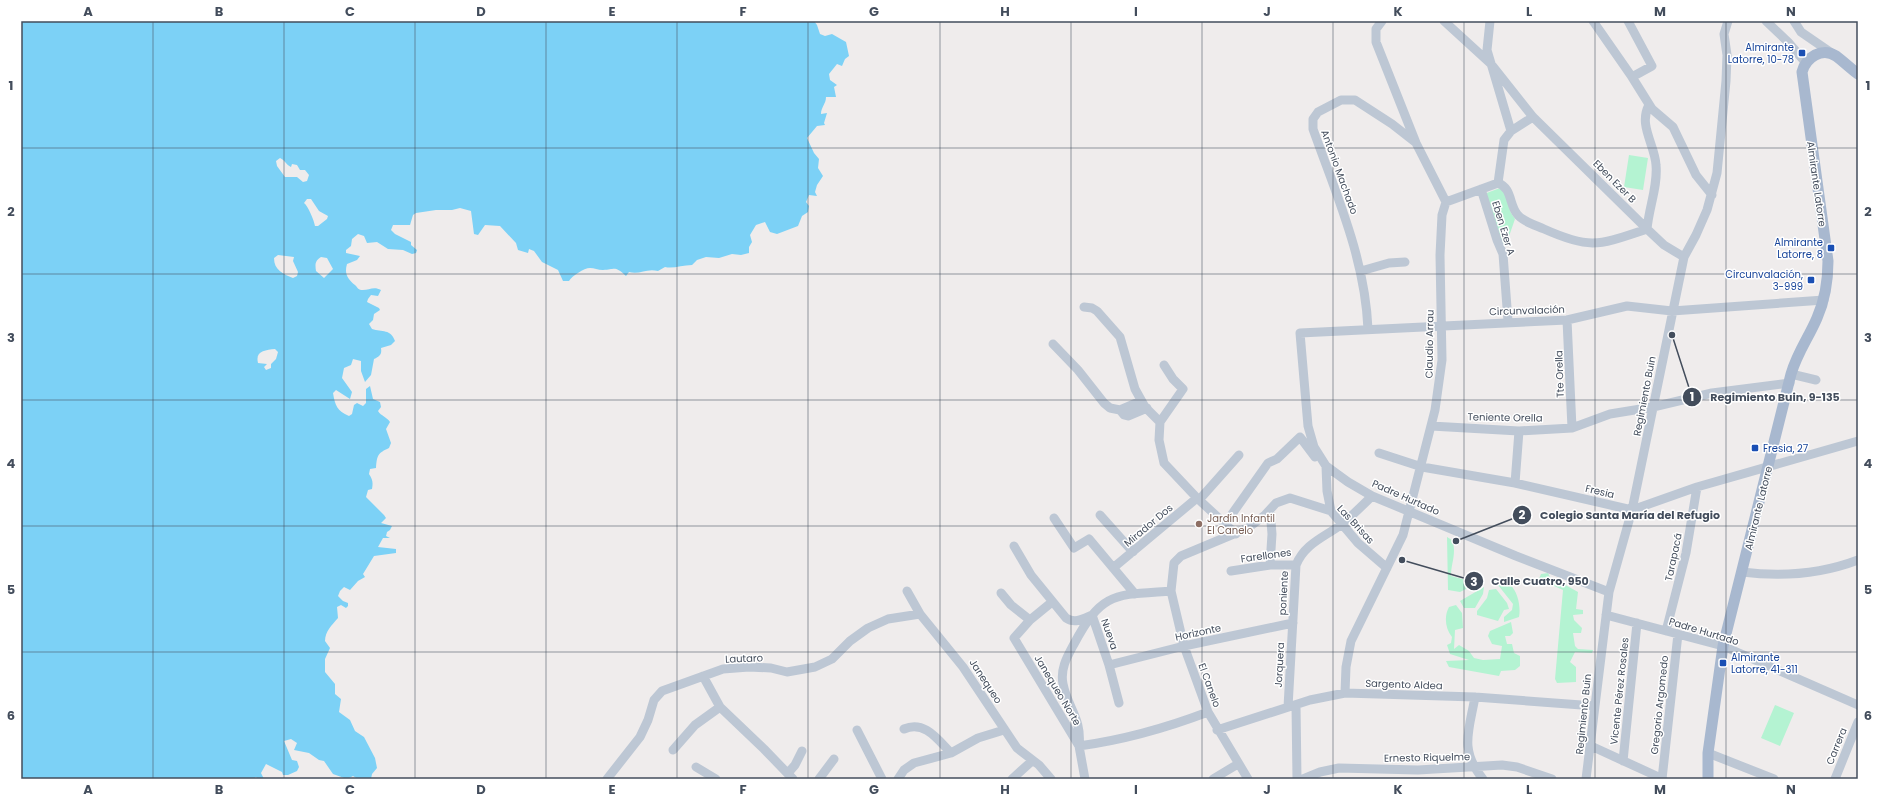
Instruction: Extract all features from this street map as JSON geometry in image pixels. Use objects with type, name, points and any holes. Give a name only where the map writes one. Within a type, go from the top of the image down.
[{"type":"main road","points":[[1806,63],[1811,57],[1821,53],[1835,56],[1858,74]]},
{"type":"main road","name":"Almirante Latorre","points":[[1708,779],[1708,753],[1723,646],[1791,378],[1801,347],[1816,320],[1824,300],[1827,281],[1828,261],[1802,81],[1802,72],[1806,63]]},
{"type":"street","points":[[1382,21],[1376,29],[1375,39],[1416,143],[1446,202],[1498,183]]},
{"type":"street","name":"Eben Ezer B","points":[[1444,21],[1491,64],[1533,117],[1664,245],[1684,257]]},
{"type":"street","name":"Eben Ezer B","points":[[1490,21],[1487,50],[1512,131]]},
{"type":"street","points":[[1593,21],[1632,77],[1649,105],[1656,114],[1673,127],[1696,175],[1712,195]]},
{"type":"street","points":[[1628,21],[1652,66],[1632,77]]},
{"type":"street","name":"Regimiento Buin","points":[[1586,779],[1609,592],[1632,510],[1684,257],[1701,224],[1712,195],[1719,162],[1726,81],[1724,34],[1728,21]]},
{"type":"street","points":[[1766,21],[1788,42],[1806,63]]},
{"type":"street","points":[[1794,21],[1801,32],[1835,56]]},
{"type":"street","points":[[1788,42],[1801,32]]},
{"type":"street","name":"Antonio Machado","points":[[1368,328],[1366,301],[1361,271],[1354,246],[1313,129],[1313,119],[1318,112],[1342,100],[1355,100],[1392,124],[1416,143]]},
{"type":"street","points":[[1498,183],[1507,189],[1514,208],[1520,217],[1568,240],[1588,244],[1602,243],[1647,229],[1657,172],[1655,157],[1646,124],[1646,114],[1649,105]]},
{"type":"street","points":[[1498,183],[1504,140],[1512,131],[1533,117]]},
{"type":"street","name":"Eben Ezer A","points":[[1481,189],[1503,254],[1508,322]]},
{"type":"street","name":"Claudio Arrau","points":[[1345,693],[1346,667],[1351,641],[1401,540],[1422,467],[1431,426],[1440,377],[1442,325],[1440,255],[1442,215],[1446,202]]},
{"type":"street","points":[[1361,271],[1389,263],[1405,262]]},
{"type":"street","name":"Circunvalación","points":[[1300,333],[1368,328],[1568,320],[1627,306],[1672,311],[1824,300]]},
{"type":"street","points":[[1084,307],[1092,308],[1097,311],[1120,337],[1132,383],[1144,404],[1160,422]]},
{"type":"street","name":"Tte Orella","points":[[1568,320],[1572,428]]},
{"type":"street","name":"Padre Hurtado","points":[[1300,333],[1308,426],[1314,447],[1324,462],[1348,482],[1372,496],[1516,556],[1609,592]]},
{"type":"street","points":[[1053,344],[1078,370],[1104,403],[1110,408],[1120,410],[1124,415],[1128,416],[1144,404]]},
{"type":"street","points":[[1164,365],[1173,379],[1183,389],[1160,422],[1159,440],[1164,463],[1198,499],[1236,534]]},
{"type":"street","name":"Teniente Orella","points":[[1431,426],[1519,431],[1572,428],[1610,414],[1653,407],[1712,393],[1791,378],[1816,380]]},
{"type":"street","points":[[1515,483],[1519,431]]},
{"type":"street","points":[[1225,524],[1268,463],[1277,459],[1300,437],[1316,458],[1324,462],[1331,511]]},
{"type":"street","points":[[1632,510],[1697,487],[1858,442]]},
{"type":"street","name":"Fresia","points":[[1379,453],[1422,467],[1515,483],[1632,510]]},
{"type":"street","name":"Mirador Dos","points":[[1113,568],[1198,499],[1239,456]]},
{"type":"street","name":"Tarapacá","points":[[1666,631],[1686,553],[1697,487]]},
{"type":"street","name":"Farellones","points":[[1232,571],[1270,565],[1296,565],[1308,546],[1342,524],[1372,496]]},
{"type":"street","name":"Las Brisas","points":[[1171,591],[1173,566],[1178,558],[1236,534],[1254,524],[1280,500],[1290,498],[1331,511],[1367,552],[1387,568]]},
{"type":"street","points":[[1270,510],[1272,534],[1270,565]]},
{"type":"street","points":[[1100,515],[1133,552]]},
{"type":"street","points":[[1054,518],[1074,548],[1089,539],[1135,594]]},
{"type":"street","name":"Nueva","points":[[1014,546],[1030,575],[1052,602],[1071,621],[1078,621],[1092,615],[1109,665],[1119,703]]},
{"type":"street","points":[[1742,572],[1780,574],[1806,573],[1833,568],[1858,560]]},
{"type":"street","name":"poniente","points":[[1293,623],[1296,565]]},
{"type":"street","name":"Janequeo","points":[[907,591],[920,614],[955,656],[1017,748],[1039,765],[1052,779]]},
{"type":"street","points":[[1171,591],[1135,594],[1110,600],[1092,615],[1066,658],[1062,672],[1065,690],[1077,718],[1079,746],[1149,732],[1208,712]]},
{"type":"street","name":"El Canelo","points":[[1171,591],[1184,646],[1208,712],[1217,730],[1248,779]]},
{"type":"street","points":[[1001,593],[1011,605],[1030,620]]},
{"type":"street","name":"Janequeo Norte","points":[[1052,602],[1030,620],[1014,638],[1079,746],[1085,779]]},
{"type":"street","name":"Lautaro","points":[[606,779],[640,737],[648,720],[654,700],[658,694],[702,676],[724,669],[771,668],[787,672],[814,668],[832,659],[850,640],[868,628],[888,620],[920,614]]},
{"type":"street","name":"Padre Hurtado","points":[[1606,615],[1723,646],[1858,705]]},
{"type":"street","name":"Horizonte","points":[[1109,665],[1184,646],[1293,623]]},
{"type":"street","name":"Jorquera","points":[[1293,623],[1292,706],[1297,779]]},
{"type":"street","name":"Vicente Pérez Rosales","points":[[1623,761],[1637,623]]},
{"type":"street","name":"Gregorio Argomedo","points":[[1663,779],[1678,634]]},
{"type":"street","points":[[702,676],[720,707],[790,776],[802,751]]},
{"type":"street","name":"Sargento Aldea","points":[[1217,730],[1324,696],[1345,693],[1475,697],[1595,706]]},
{"type":"street","points":[[1475,697],[1468,738],[1469,755],[1473,767],[1483,779]]},
{"type":"street","points":[[673,750],[695,725],[720,707]]},
{"type":"street","name":"Carrera","points":[[1835,779],[1858,722]]},
{"type":"street","points":[[904,729],[916,726],[924,728],[951,753]]},
{"type":"street","points":[[857,730],[882,779]]},
{"type":"street","points":[[898,779],[904,770],[914,763],[951,753],[978,738],[1004,730]]},
{"type":"street","points":[[1591,746],[1663,779]]},
{"type":"street","points":[[1708,753],[1774,779]]},
{"type":"street","points":[[819,779],[834,759]]},
{"type":"street","points":[[1012,779],[1032,761]]},
{"type":"street","points":[[1213,779],[1238,764]]},
{"type":"street","name":"Ernesto Riquelme","points":[[1303,779],[1320,772],[1340,768],[1418,770],[1510,765],[1552,779]]},
{"type":"street","points":[[696,767],[716,779]]},
{"type":"green space","points":[[1629,155],[1648,158],[1643,190],[1624,187]]},
{"type":"green space","points":[[1500,188],[1504,190],[1511,213],[1515,219],[1506,245],[1502,245],[1484,194]]},
{"type":"green space","points":[[1447,537],[1452,540],[1454,549],[1451,576],[1470,581],[1482,581],[1460,592],[1448,590]]},
{"type":"green space","points":[[1548,573],[1551,579],[1560,582],[1578,592],[1576,609],[1583,610],[1583,614],[1573,615],[1574,620],[1582,628],[1581,633],[1573,633],[1575,646],[1578,649],[1593,650],[1592,653],[1575,652],[1570,662],[1576,667],[1576,682],[1557,683],[1555,679],[1563,590],[1539,579],[1541,574]]},
{"type":"green space","points":[[1491,580],[1501,581],[1513,588],[1520,609],[1519,617],[1504,622],[1504,617],[1512,610],[1513,604],[1498,585],[1493,584]]},
{"type":"green space","points":[[1484,587],[1483,594],[1475,608],[1464,608],[1460,601]]},
{"type":"green space","points":[[1496,589],[1507,603],[1509,609],[1504,610],[1498,621],[1477,615],[1477,611],[1487,598],[1489,590]]},
{"type":"green space","points":[[1456,605],[1462,613],[1463,628],[1455,630],[1454,649],[1459,645],[1469,651],[1474,658],[1483,660],[1500,659],[1502,646],[1492,644],[1488,636],[1490,631],[1511,622],[1513,633],[1510,636],[1505,636],[1507,644],[1512,644],[1514,653],[1520,656],[1520,666],[1515,670],[1501,671],[1499,676],[1449,667],[1446,661],[1469,660],[1450,654],[1447,645],[1451,643],[1452,637],[1447,626],[1446,614],[1449,607]]},
{"type":"green space","points":[[1775,705],[1794,713],[1780,746],[1761,738]]},
{"type":"water","points":[[21,21],[814,21],[820,34],[825,36],[832,34],[846,42],[849,56],[845,59],[842,66],[837,64],[829,74],[830,80],[837,85],[834,87],[836,97],[826,97],[822,109],[821,114],[827,113],[824,123],[825,125],[817,126],[807,138],[814,153],[819,159],[818,168],[823,176],[817,185],[815,192],[817,196],[809,195],[806,202],[809,206],[808,212],[802,216],[798,226],[777,234],[770,232],[765,222],[756,225],[750,235],[752,242],[749,247],[749,253],[741,255],[732,254],[719,258],[706,257],[697,260],[692,265],[671,268],[665,267],[658,271],[650,270],[636,273],[629,272],[626,276],[617,269],[603,270],[587,268],[578,273],[569,281],[563,281],[558,270],[542,262],[534,251],[529,249],[528,253],[518,250],[516,243],[500,226],[485,225],[478,235],[474,234],[471,211],[460,208],[416,213],[413,215],[410,225],[393,225],[391,230],[395,234],[411,242],[411,245],[417,250],[416,253],[412,254],[403,250],[388,249],[377,242],[367,243],[364,236],[358,234],[352,239],[351,246],[346,250],[346,253],[360,256],[357,260],[347,264],[347,276],[350,281],[360,290],[374,288],[381,290],[378,296],[371,295],[368,299],[367,302],[380,310],[374,314],[373,320],[369,324],[372,329],[391,334],[395,341],[391,345],[381,348],[380,355],[374,359],[371,375],[365,382],[361,371],[361,361],[353,359],[351,365],[344,368],[342,378],[352,392],[350,399],[336,390],[333,393],[339,410],[349,416],[352,414],[354,405],[357,403],[363,406],[366,403],[366,389],[370,386],[373,399],[380,402],[381,407],[378,411],[390,422],[386,429],[391,443],[389,448],[382,451],[379,455],[376,468],[370,469],[369,474],[373,483],[372,489],[368,490],[366,497],[386,518],[381,523],[392,526],[387,532],[386,536],[390,538],[383,538],[378,547],[396,549],[396,553],[374,556],[363,574],[365,577],[358,581],[350,590],[344,587],[340,591],[338,596],[343,601],[348,603],[348,606],[346,608],[341,605],[337,607],[338,618],[326,634],[325,641],[330,648],[325,659],[325,672],[335,684],[335,694],[341,699],[339,712],[350,720],[355,731],[364,737],[375,758],[377,768],[372,774],[371,779],[358,779],[353,776],[347,779],[333,774],[324,761],[319,760],[309,753],[294,750],[297,743],[291,739],[284,741],[292,760],[297,761],[299,767],[297,771],[288,775],[283,775],[282,772],[266,764],[261,773],[264,779],[258,779],[256,777],[253,779],[21,779]],"holes":[[[280,158],[291,167],[292,164],[297,165],[300,170],[305,170],[309,175],[307,181],[303,182],[297,177],[285,177],[277,166],[276,161]],[[307,199],[311,199],[319,211],[328,216],[327,219],[318,226],[315,226],[311,213],[304,203]],[[278,255],[294,257],[293,261],[298,272],[297,276],[293,278],[277,269],[274,258]],[[321,257],[327,258],[333,269],[324,278],[316,271],[318,260]],[[275,349],[278,352],[276,359],[271,364],[271,368],[266,370],[264,367],[267,364],[258,363],[257,359],[259,354]]]},
{"type":"place","name":"Almirante Latorre, 10-78","points":[[1802,53]]},
{"type":"place","name":"Almirante Latorre, 8","points":[[1831,248]]},
{"type":"place","name":"Circunvalación, 3-999","points":[[1811,280]]},
{"type":"place","name":"Regimiento Buin, 9-135","points":[[1672,335]]},
{"type":"place","name":"Fresia, 27","points":[[1755,448]]},
{"type":"place","name":"Jardín Infantil El Canelo","points":[[1199,524]]},
{"type":"place","name":"Colegio Santa María del Refugio","points":[[1456,541]]},
{"type":"place","name":"Calle Cuatro, 950","points":[[1402,560]]},
{"type":"place","name":"Almirante Latorre, 41-311","points":[[1723,663]]}]
